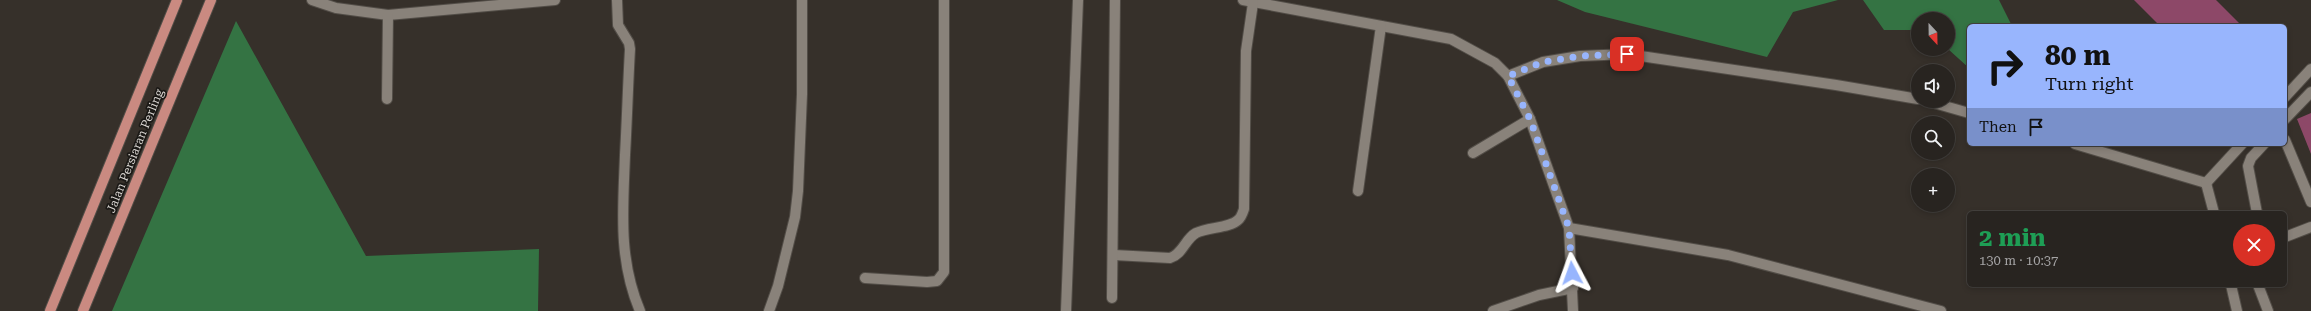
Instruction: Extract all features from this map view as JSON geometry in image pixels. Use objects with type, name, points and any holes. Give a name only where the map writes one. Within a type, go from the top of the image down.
[{"type":"main road","name":"Jalan Persiaran Perling","points":[[50,311],[177,0]]},
{"type":"main road","name":"Jalan Persiaran Perling","points":[[83,311],[211,0]]},
{"type":"street","points":[[312,0],[336,8],[388,15],[555,0]]},
{"type":"street","points":[[617,0],[618,24],[629,43],[630,48],[623,204],[624,260],[630,287],[640,311]]},
{"type":"street","points":[[769,311],[778,286],[795,217],[798,191],[802,94],[802,0]]},
{"type":"street","points":[[865,278],[927,282],[937,280],[944,272],[944,0]]},
{"type":"street","points":[[1066,311],[1078,0]]},
{"type":"street","points":[[1112,298],[1114,255],[1115,0]]},
{"type":"street","points":[[1242,0],[1451,39],[1495,63],[1508,76],[1530,119],[1569,228],[1573,311]]},
{"type":"street","points":[[1114,255],[1170,258],[1177,256],[1190,236],[1205,229],[1232,224],[1239,220],[1244,209],[1246,51],[1253,3]]},
{"type":"street","points":[[387,99],[388,15]]},
{"type":"street","points":[[1358,190],[1381,26]]},
{"type":"street","points":[[1508,76],[1543,62],[1580,56],[1627,54],[1836,85],[1911,98]]},
{"type":"street","points":[[2287,95],[2311,69]]},
{"type":"street","points":[[2287,117],[2311,92]]},
{"type":"street","points":[[1952,108],[1967,112]]},
{"type":"street","points":[[1473,152],[1530,119]]},
{"type":"street","points":[[2287,145],[2311,202]]},
{"type":"street","points":[[2081,146],[2206,183]]},
{"type":"street","points":[[2206,183],[2240,146]]},
{"type":"street","points":[[2257,211],[2248,166],[2251,158],[2262,146]]},
{"type":"street","points":[[2206,183],[2213,211]]},
{"type":"street","points":[[2287,237],[2311,227]]},
{"type":"street","points":[[1569,228],[1728,255],[1940,311]]},
{"type":"street","points":[[2231,287],[2237,311]]},
{"type":"street","points":[[2259,287],[2268,311]]},
{"type":"street","points":[[1493,311],[1539,295],[1573,288]]},
{"type":"green space","points":[[1557,0],[1838,0],[1793,12],[1767,57],[1585,12]]},
{"type":"green space","points":[[1863,0],[1999,0],[2011,24],[1967,24],[1967,66],[1955,55],[1955,12],[1911,12],[1911,30],[1884,30]]},
{"type":"green space","points":[[236,21],[366,256],[539,249],[538,311],[112,311]]},
{"type":"building","points":[[2134,0],[2216,0],[2240,24],[2158,24]]},
{"type":"building","points":[[2311,113],[2311,154],[2297,119]]},
{"type":"route","points":[[1572,273],[1569,228],[1530,119],[1508,76],[1543,62],[1580,56],[1627,54]]}]
